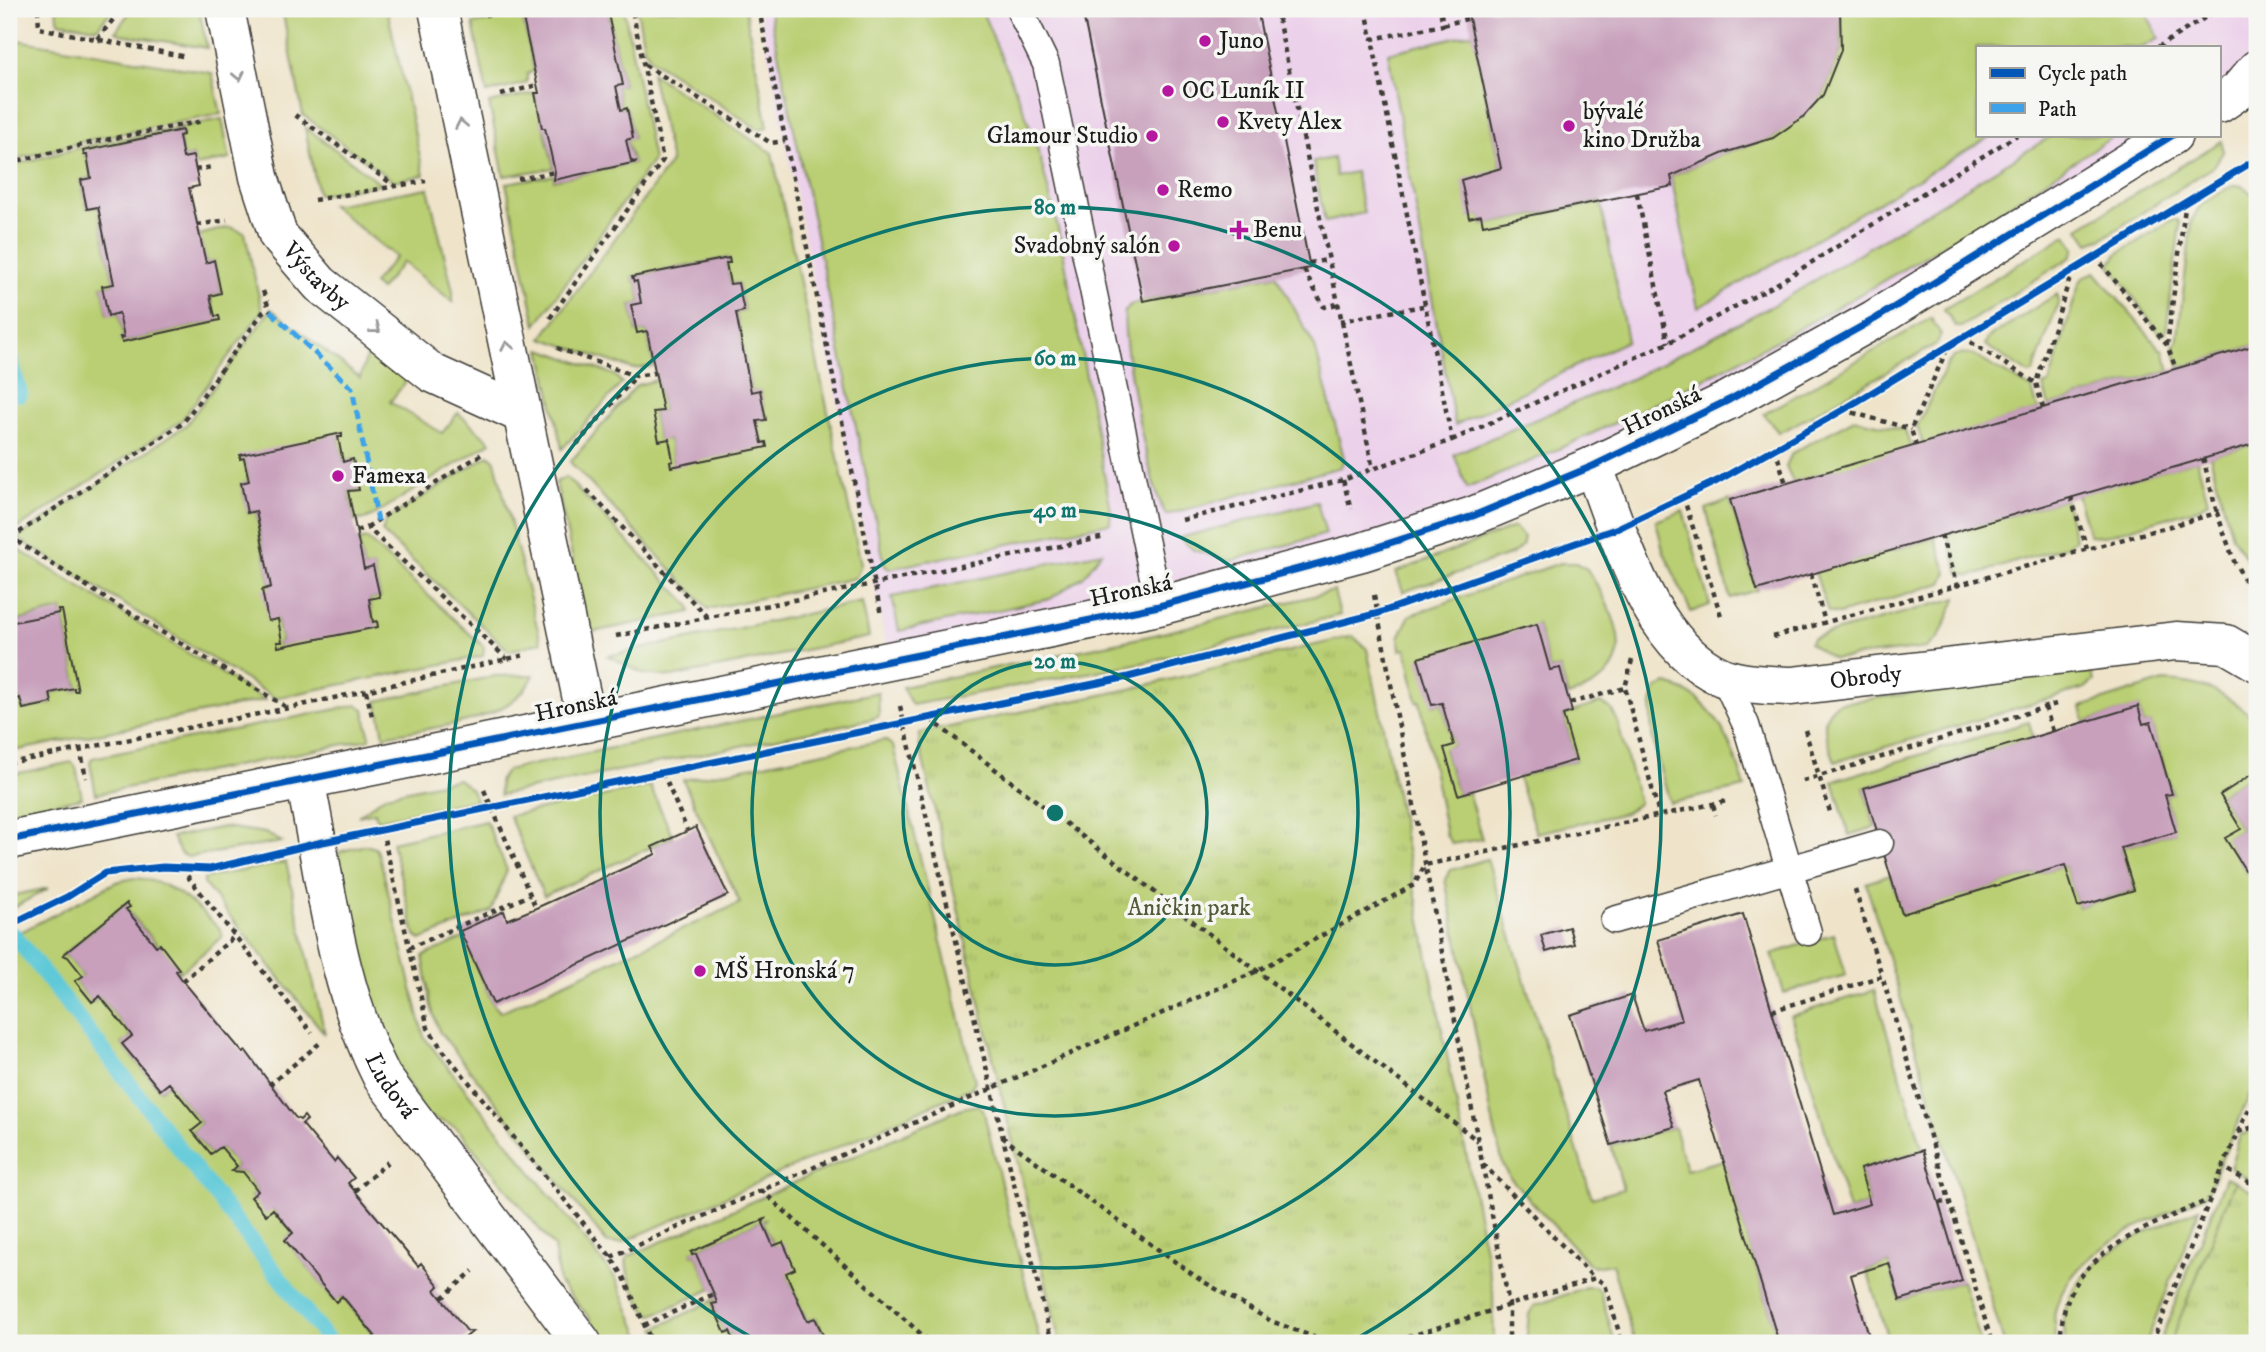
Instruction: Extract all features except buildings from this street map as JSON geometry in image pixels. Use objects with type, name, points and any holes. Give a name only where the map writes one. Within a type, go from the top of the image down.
[{"type":"street","name":"Výstavby","points":[[225,9],[267,209],[278,235],[320,284],[432,373],[522,420]]},
{"type":"street","points":[[438,9],[471,174],[519,337],[522,420],[547,464],[569,645],[587,723]]},
{"type":"street","name":"Hronská","points":[[9,840],[1159,606],[1363,552],[1473,516],[1593,466],[1729,400],[1875,319],[2171,136]]},
{"type":"street","name":"Obrody","points":[[1593,466],[1639,581],[1667,632],[1682,649],[1724,677],[1762,685],[1792,685],[2176,641],[2226,644],[2257,662]]},
{"type":"street","name":"Ľudová","points":[[304,779],[346,988],[361,1035],[382,1077],[582,1343]]},
{"type":"lane","points":[[1019,9],[1046,64],[1159,606]]},
{"type":"lane","points":[[1724,677],[1746,724],[1808,932]]},
{"type":"lane","points":[[1614,920],[1880,843]]},
{"type":"path","points":[[38,9],[39,28],[217,62],[395,186]]},
{"type":"path","points":[[97,39],[122,9]]},
{"type":"path","points":[[479,16],[516,9]]},
{"type":"path","points":[[632,9],[663,160],[519,337],[636,376],[655,373]]},
{"type":"path","points":[[9,763],[289,708],[569,645],[876,583],[759,9]]},
{"type":"path","points":[[1276,9],[1339,321],[1373,469],[1452,440],[1668,343],[1775,285],[2015,136]]},
{"type":"path","points":[[1366,9],[1423,306],[1452,440]]},
{"type":"path","points":[[1440,9],[1443,24]]},
{"type":"path","points":[[2160,46],[2219,9]]},
{"type":"path","points":[[1372,39],[1469,18]]},
{"type":"path","points":[[2176,21],[2182,32]]},
{"type":"path","points":[[644,64],[771,142],[786,141]]},
{"type":"path","points":[[497,96],[537,85]]},
{"type":"path","points":[[9,163],[94,142],[214,119]]},
{"type":"path","points":[[515,179],[555,172]]},
{"type":"path","points":[[197,225],[248,216],[267,209],[471,174]]},
{"type":"path","points":[[2175,206],[2198,192]]},
{"type":"path","points":[[1637,194],[1668,343]]},
{"type":"path","points":[[2168,345],[2186,200]]},
{"type":"path","points":[[2062,276],[2107,249]]},
{"type":"path","points":[[2095,256],[2168,345],[2176,369]]},
{"type":"path","points":[[1309,263],[1327,260]]},
{"type":"path","points":[[2043,408],[2036,383],[2073,269]]},
{"type":"path","points":[[1304,270],[1324,307],[1337,304]]},
{"type":"path","points":[[1339,321],[1423,306]]},
{"type":"path","points":[[266,308],[183,423],[10,537],[289,708]]},
{"type":"path","points":[[1937,352],[1973,331]]},
{"type":"path","points":[[1962,337],[2036,383]]},
{"type":"path","points":[[1916,446],[1911,429],[1949,345]]},
{"type":"path","points":[[636,376],[547,464],[707,617]]},
{"type":"path","points":[[1832,416],[1855,402]]},
{"type":"path","points":[[1843,410],[1911,429]]},
{"type":"path","points":[[356,531],[368,527],[522,420]]},
{"type":"path","points":[[1763,454],[1787,441]]},
{"type":"path","points":[[1775,448],[1786,484]]},
{"type":"path","points":[[2203,458],[2217,513],[2234,561],[2257,602]]},
{"type":"path","points":[[1618,528],[1694,491]]},
{"type":"path","points":[[1683,496],[1723,624]]},
{"type":"path","points":[[2071,497],[2087,549]]},
{"type":"path","points":[[1772,638],[2217,513]]},
{"type":"path","points":[[368,527],[508,659]]},
{"type":"path","points":[[1941,535],[1957,586]]},
{"type":"path","points":[[1811,574],[1825,622]]},
{"type":"path","points":[[1366,616],[1392,608]]},
{"type":"path","points":[[1379,612],[1509,1304],[1509,1343]]},
{"type":"path","points":[[1570,703],[1625,688],[1659,814]]},
{"type":"path","points":[[611,1257],[1255,972],[1414,885],[1425,865],[1659,814],[1713,805],[2057,704]]},
{"type":"path","points":[[2045,707],[2053,731]]},
{"type":"path","points":[[891,726],[943,716]]},
{"type":"path","points":[[930,719],[1255,972],[1478,1141]]},
{"type":"path","points":[[904,724],[989,1089],[1052,1343]]},
{"type":"path","points":[[650,775],[677,770]]},
{"type":"path","points":[[663,773],[687,830]]},
{"type":"path","points":[[1713,805],[1716,815]]},
{"type":"path","points":[[480,811],[505,806]]},
{"type":"path","points":[[492,808],[536,908]]},
{"type":"path","points":[[318,843],[394,828]]},
{"type":"path","points":[[382,830],[428,1028],[442,1049],[611,1257],[624,1277],[652,1343]]},
{"type":"path","points":[[172,868],[191,869]]},
{"type":"path","points":[[409,948],[531,895]]},
{"type":"path","points":[[183,981],[235,936]]},
{"type":"path","points":[[1772,1011],[1882,976],[1992,1343]]},
{"type":"path","points":[[269,1085],[320,1043]]},
{"type":"path","points":[[2152,1343],[2237,1132],[2257,1091]]},
{"type":"path","points":[[2237,1132],[2257,1126]]},
{"type":"path","points":[[1001,1136],[1199,1279],[1271,1321],[1319,1339],[1383,1343]]},
{"type":"path","points":[[355,1191],[394,1157]]},
{"type":"path","points":[[1482,1163],[1595,1278],[1605,1284],[1622,1343]]},
{"type":"path","points":[[2223,1167],[2257,1187]]},
{"type":"path","points":[[761,1190],[931,1343]]},
{"type":"path","points":[[2061,1343],[2061,1315],[2070,1291],[2084,1270],[2110,1248],[2210,1199]]},
{"type":"path","points":[[1939,1203],[1949,1201]]},
{"type":"path","points":[[442,1298],[480,1265]]},
{"type":"path","points":[[1389,1343],[1595,1278]]},
{"type":"path","points":[[644,1325],[714,1294]]},
{"type":"shaded area","points":[[759,9],[2257,9],[2257,78],[2220,103],[2220,46],[1976,46],[1976,136],[2171,136],[2003,242],[1473,516],[889,660]]},
{"type":"green space","points":[[9,9],[18,9],[17,40],[212,73],[221,114],[94,139],[9,161]]},
{"type":"green space","points":[[56,9],[113,9],[97,28],[59,22]]},
{"type":"green space","points":[[132,9],[199,9],[207,48],[120,34],[116,31]]},
{"type":"green space","points":[[282,9],[387,9],[424,175],[393,181],[303,115]]},
{"type":"green space","points":[[607,9],[624,9],[653,160],[536,325],[506,183],[555,175],[554,180],[633,163],[626,140],[633,138],[627,109],[621,110],[616,86],[623,85]]},
{"type":"green space","points":[[637,9],[745,9],[768,127],[758,129],[652,60],[644,48]]},
{"type":"green space","points":[[769,9],[981,9],[1024,110],[1040,157],[1061,240],[1111,511],[1110,523],[889,569],[885,566]]},
{"type":"green space","points":[[1840,9],[2144,9],[2159,38],[2145,46],[1976,46],[1976,136],[1991,136],[1698,308],[1671,176],[1724,153],[1773,138],[1823,95],[1841,50]]},
{"type":"green space","points":[[522,14],[534,71],[527,74],[527,83],[487,93],[473,24]]},
{"type":"green space","points":[[1473,33],[1501,168],[1469,217],[1481,215],[1483,225],[1601,202],[1627,341],[1455,425],[1388,53]]},
{"type":"green space","points":[[651,73],[772,153],[861,564],[856,578],[708,609],[570,462],[637,385],[657,380],[663,411],[653,413],[659,440],[669,439],[673,461],[762,443],[757,421],[766,419],[760,391],[751,392],[736,313],[744,311],[738,283],[730,284],[726,263],[730,262],[728,258],[632,277],[634,282],[637,281],[641,303],[631,305],[637,333],[647,331],[654,366],[633,369],[542,338],[671,162]]},
{"type":"green space","points":[[535,93],[554,168],[504,176],[489,103]]},
{"type":"green space","points":[[222,119],[230,159],[195,166],[193,156],[183,158],[179,136],[183,135],[181,130],[84,151],[91,178],[81,180],[87,208],[98,207],[114,284],[102,286],[108,315],[119,313],[124,337],[121,338],[122,342],[219,320],[219,316],[215,316],[210,296],[221,293],[214,261],[206,263],[199,235],[230,227],[245,233],[262,311],[181,421],[11,533],[9,166],[94,144]]},
{"type":"green space","points":[[305,127],[381,184],[318,195]]},
{"type":"green space","points":[[2051,136],[2115,136],[1984,221],[1795,331],[1600,430],[1467,488],[1454,454],[1633,378],[1781,301]]},
{"type":"green space","points":[[2222,141],[2223,152],[2214,166],[2103,238],[2089,243],[2079,228]]},
{"type":"green space","points":[[1333,158],[1336,176],[1355,172],[1364,213],[1325,222],[1313,162]]},
{"type":"green space","points":[[2234,185],[2243,186],[2257,199],[2257,348],[2256,345],[2180,368],[2173,345],[2177,343],[2192,220],[2201,204]]},
{"type":"green space","points":[[428,188],[453,291],[453,302],[403,262],[380,290],[373,284],[396,257],[331,205]]},
{"type":"green space","points":[[2172,220],[2178,220],[2180,224],[2166,332],[2161,335],[2110,265],[2116,255]]},
{"type":"green space","points":[[2066,235],[2075,248],[2071,257],[1961,327],[1956,327],[1944,309]]},
{"type":"green space","points":[[2095,272],[2160,349],[2163,349],[2170,370],[2049,406],[2043,385],[2049,384],[2079,284],[2083,277]]},
{"type":"green space","points":[[1276,275],[1315,347],[1344,458],[1341,467],[1166,515],[1152,477],[1138,415],[1127,351],[1125,311],[1130,305],[1143,301]]},
{"type":"green space","points":[[2057,294],[2059,301],[2033,373],[2029,374],[1985,345],[1988,338]]},
{"type":"green space","points":[[271,309],[360,378],[371,342],[411,375],[390,402],[442,433],[458,413],[491,442],[369,518],[354,521],[348,491],[359,489],[353,459],[343,462],[338,437],[341,434],[241,458],[244,458],[249,481],[241,484],[248,513],[256,511],[282,642],[277,643],[278,646],[377,622],[373,622],[369,599],[380,597],[373,567],[364,569],[358,541],[367,539],[484,647],[483,656],[275,698],[17,538],[186,425]]},
{"type":"green space","points":[[1931,318],[1941,335],[1936,344],[1785,430],[1778,432],[1764,414]]},
{"type":"green space","points":[[541,349],[615,375],[622,383],[562,449]]},
{"type":"green space","points":[[1973,355],[2032,389],[2038,410],[1923,444],[1917,426],[1948,363],[1955,356]]},
{"type":"green space","points":[[1854,419],[1905,430],[1911,448],[1793,482],[1786,466],[1792,453]]},
{"type":"green space","points":[[2257,443],[2257,575],[2232,536],[2210,456]]},
{"type":"green space","points":[[489,455],[495,461],[541,642],[509,651],[382,532],[386,520]]},
{"type":"green space","points":[[2197,460],[2208,501],[2199,508],[2105,536],[2089,535],[2077,495]]},
{"type":"green space","points":[[566,477],[690,606],[691,612],[593,632],[587,626],[556,482]]},
{"type":"green space","points":[[2065,499],[2075,539],[2067,546],[1970,576],[1959,573],[1947,534]]},
{"type":"green space","points":[[1730,500],[1757,590],[1730,598],[1706,509]]},
{"type":"green space","points":[[1317,502],[1326,534],[1230,561],[1194,550],[1179,538]]},
{"type":"green space","points":[[1683,511],[1710,605],[1691,612],[1663,550],[1656,521]]},
{"type":"green space","points":[[1514,527],[1524,537],[1522,546],[1512,554],[1403,592],[1396,572]]},
{"type":"green space","points":[[1935,538],[1947,573],[1942,583],[1839,614],[1828,612],[1815,572]]},
{"type":"green space","points":[[9,544],[265,700],[9,752],[9,701],[20,698],[23,709],[52,703],[50,693],[74,688],[74,691],[78,690],[62,610],[9,623]]},
{"type":"green space","points":[[1102,552],[1084,576],[1050,599],[899,631],[892,597]]},
{"type":"green space","points":[[1560,563],[1576,563],[1587,569],[1599,588],[1616,626],[1619,643],[1617,659],[1608,674],[1592,686],[1568,696],[1560,668],[1550,670],[1537,624],[1432,705],[1442,703],[1454,745],[1444,749],[1458,794],[1468,792],[1482,839],[1452,844],[1446,835],[1420,701],[1417,702],[1406,649],[1400,650],[1399,637],[1410,615]]},
{"type":"green space","points":[[1334,591],[1340,615],[1142,663],[912,705],[902,687],[1154,635]]},
{"type":"green space","points":[[1957,598],[1939,637],[1926,648],[1833,659],[1809,643],[1813,638]]},
{"type":"green space","points":[[862,602],[869,637],[672,677],[644,674],[608,656]]},
{"type":"green space","name":"Aničkin park","points":[[1353,636],[1367,649],[1379,706],[1493,1291],[1494,1343],[1060,1343],[919,743],[920,733],[1130,689]]},
{"type":"green space","points":[[2081,671],[2092,674],[2094,681],[2085,688],[1835,762],[1825,730],[1827,715],[1838,703]]},
{"type":"green space","points":[[534,675],[523,692],[489,714],[447,725],[384,736],[377,701],[495,676]]},
{"type":"green space","points":[[2164,681],[2191,684],[2215,691],[2257,722],[2257,771],[2220,795],[2241,829],[2226,838],[2247,873],[2257,867],[2257,1067],[2251,1092],[2206,1195],[2139,1226],[2096,1252],[2064,1288],[2055,1311],[2055,1343],[2004,1343],[1866,883],[1890,875],[1902,913],[2065,865],[2078,907],[2134,890],[2121,848],[2175,832],[2165,795],[2172,793],[2151,723],[2143,724],[2138,707],[2085,722],[2081,707]]},
{"type":"green space","points":[[1667,684],[1684,690],[1710,711],[1734,754],[1745,787],[1670,803],[1654,746],[1651,717],[1656,689]]},
{"type":"green space","points":[[878,692],[879,716],[872,719],[500,795],[499,781],[507,770]]},
{"type":"green space","points":[[1600,703],[1611,709],[1617,720],[1639,803],[1625,813],[1536,833],[1518,777],[1576,760],[1563,715]]},
{"type":"green space","points":[[357,705],[364,709],[370,739],[96,794],[90,763],[92,758]]},
{"type":"green space","points":[[2029,722],[2033,738],[1864,788],[1875,827],[1849,835],[1833,781]]},
{"type":"green space","name":"MŠ Hronská 7","points":[[885,740],[893,746],[975,1081],[971,1088],[621,1243],[607,1243],[439,1031],[431,1006],[423,956],[464,938],[493,1004],[500,1012],[740,903],[683,780]]},
{"type":"green space","points":[[72,762],[76,767],[82,798],[9,812],[9,775]]},
{"type":"green space","points":[[458,779],[472,790],[476,800],[377,820],[375,812],[358,816],[386,795]]},
{"type":"green space","points":[[650,786],[673,837],[544,896],[509,816]]},
{"type":"green space","points":[[486,821],[507,870],[491,911],[420,940],[415,935],[392,842]]},
{"type":"green space","points":[[224,827],[265,833],[282,842],[188,857],[180,853],[172,837]]},
{"type":"green space","points":[[365,845],[376,848],[379,855],[424,1037],[616,1279],[643,1343],[601,1343],[590,1318],[559,1283],[554,1247],[456,1127],[426,1115],[375,1028],[339,871],[339,852]]},
{"type":"green space","points":[[1487,859],[1592,1198],[1623,1189],[1611,1145],[1674,1127],[1686,1170],[1724,1160],[1779,1343],[1635,1343],[1612,1264],[1594,1267],[1587,1262],[1511,1179],[1503,1165],[1494,1127],[1445,879],[1451,870]]},
{"type":"green space","points":[[286,862],[325,1034],[204,884],[204,879],[209,877]]},
{"type":"green space","points":[[134,878],[171,888],[220,929],[222,937],[178,974],[179,969],[126,909],[127,904],[63,955],[68,957],[83,976],[76,982],[92,1002],[100,996],[132,1036],[122,1044],[160,1090],[169,1083],[202,1123],[192,1131],[210,1154],[221,1147],[237,1166],[232,1171],[243,1172],[258,1191],[251,1197],[273,1209],[293,1233],[286,1240],[335,1301],[342,1296],[375,1336],[367,1343],[9,1343],[9,938],[116,882]]},
{"type":"green space","points":[[49,888],[9,910],[9,896]]},
{"type":"green space","points":[[1834,934],[1846,975],[1784,993],[1772,954]]},
{"type":"green space","points":[[1874,990],[1923,1150],[1860,1169],[1870,1204],[1849,1210],[1791,1016]]},
{"type":"green space","points":[[978,1105],[983,1109],[1040,1343],[827,1343],[816,1318],[807,1321],[763,1223],[765,1219],[692,1252],[692,1255],[696,1254],[712,1289],[653,1315],[638,1298],[626,1263],[627,1257],[962,1108]]},
{"type":"green space","points":[[2257,1130],[2257,1184],[2230,1168],[2240,1135]]},
{"type":"green space","points":[[2226,1177],[2235,1182],[2170,1343],[2159,1343]]},
{"type":"green space","points":[[2235,1182],[2257,1195],[2257,1343],[2170,1343]]},
{"type":"green space","points":[[2200,1208],[2146,1343],[2065,1343],[2064,1316],[2070,1295],[2082,1277],[2118,1248]]},
{"type":"green space","points":[[1889,1263],[1900,1300],[1962,1281],[1981,1343],[1889,1343],[1867,1270]]},
{"type":"green space","points":[[1586,1287],[1595,1287],[1600,1291],[1615,1343],[1526,1343],[1529,1314],[1534,1306]]},
{"type":"green space","points":[[716,1299],[717,1303],[712,1305],[725,1333],[730,1331],[735,1343],[662,1343],[656,1328]]},
{"type":"waterway","points":[[9,353],[20,394]]},
{"type":"waterway","points":[[14,935],[330,1343]]},
{"type":"marked path","points":[[270,311],[352,388],[378,521]]},
{"type":"cycle path","points":[[9,840],[1159,606],[1362,552],[1473,516],[1593,466],[1729,400],[1875,319],[2171,136]]},
{"type":"cycle path","points":[[9,925],[67,897],[105,873],[163,867],[210,869],[318,843],[1128,677],[1379,613],[1618,528],[1717,481],[1843,410],[2257,159]]},
{"type":"place","name":"Juno","points":[[1205,41]]},
{"type":"place","name":"OC Luník II","points":[[1168,91]]},
{"type":"place","name":"Kvety Alex","points":[[1223,122]]},
{"type":"place","name":"bývalé kino Družba","points":[[1569,126]]},
{"type":"place","name":"Glamour Studio","points":[[1152,136]]},
{"type":"place","name":"Remo","points":[[1163,190]]},
{"type":"place","name":"Benu","points":[[1239,230]]},
{"type":"place","name":"Svadobný salón","points":[[1174,246]]},
{"type":"place","name":"Famexa","points":[[338,476]]},
{"type":"place","name":"MŠ Hronská 7","points":[[700,971]]}]
